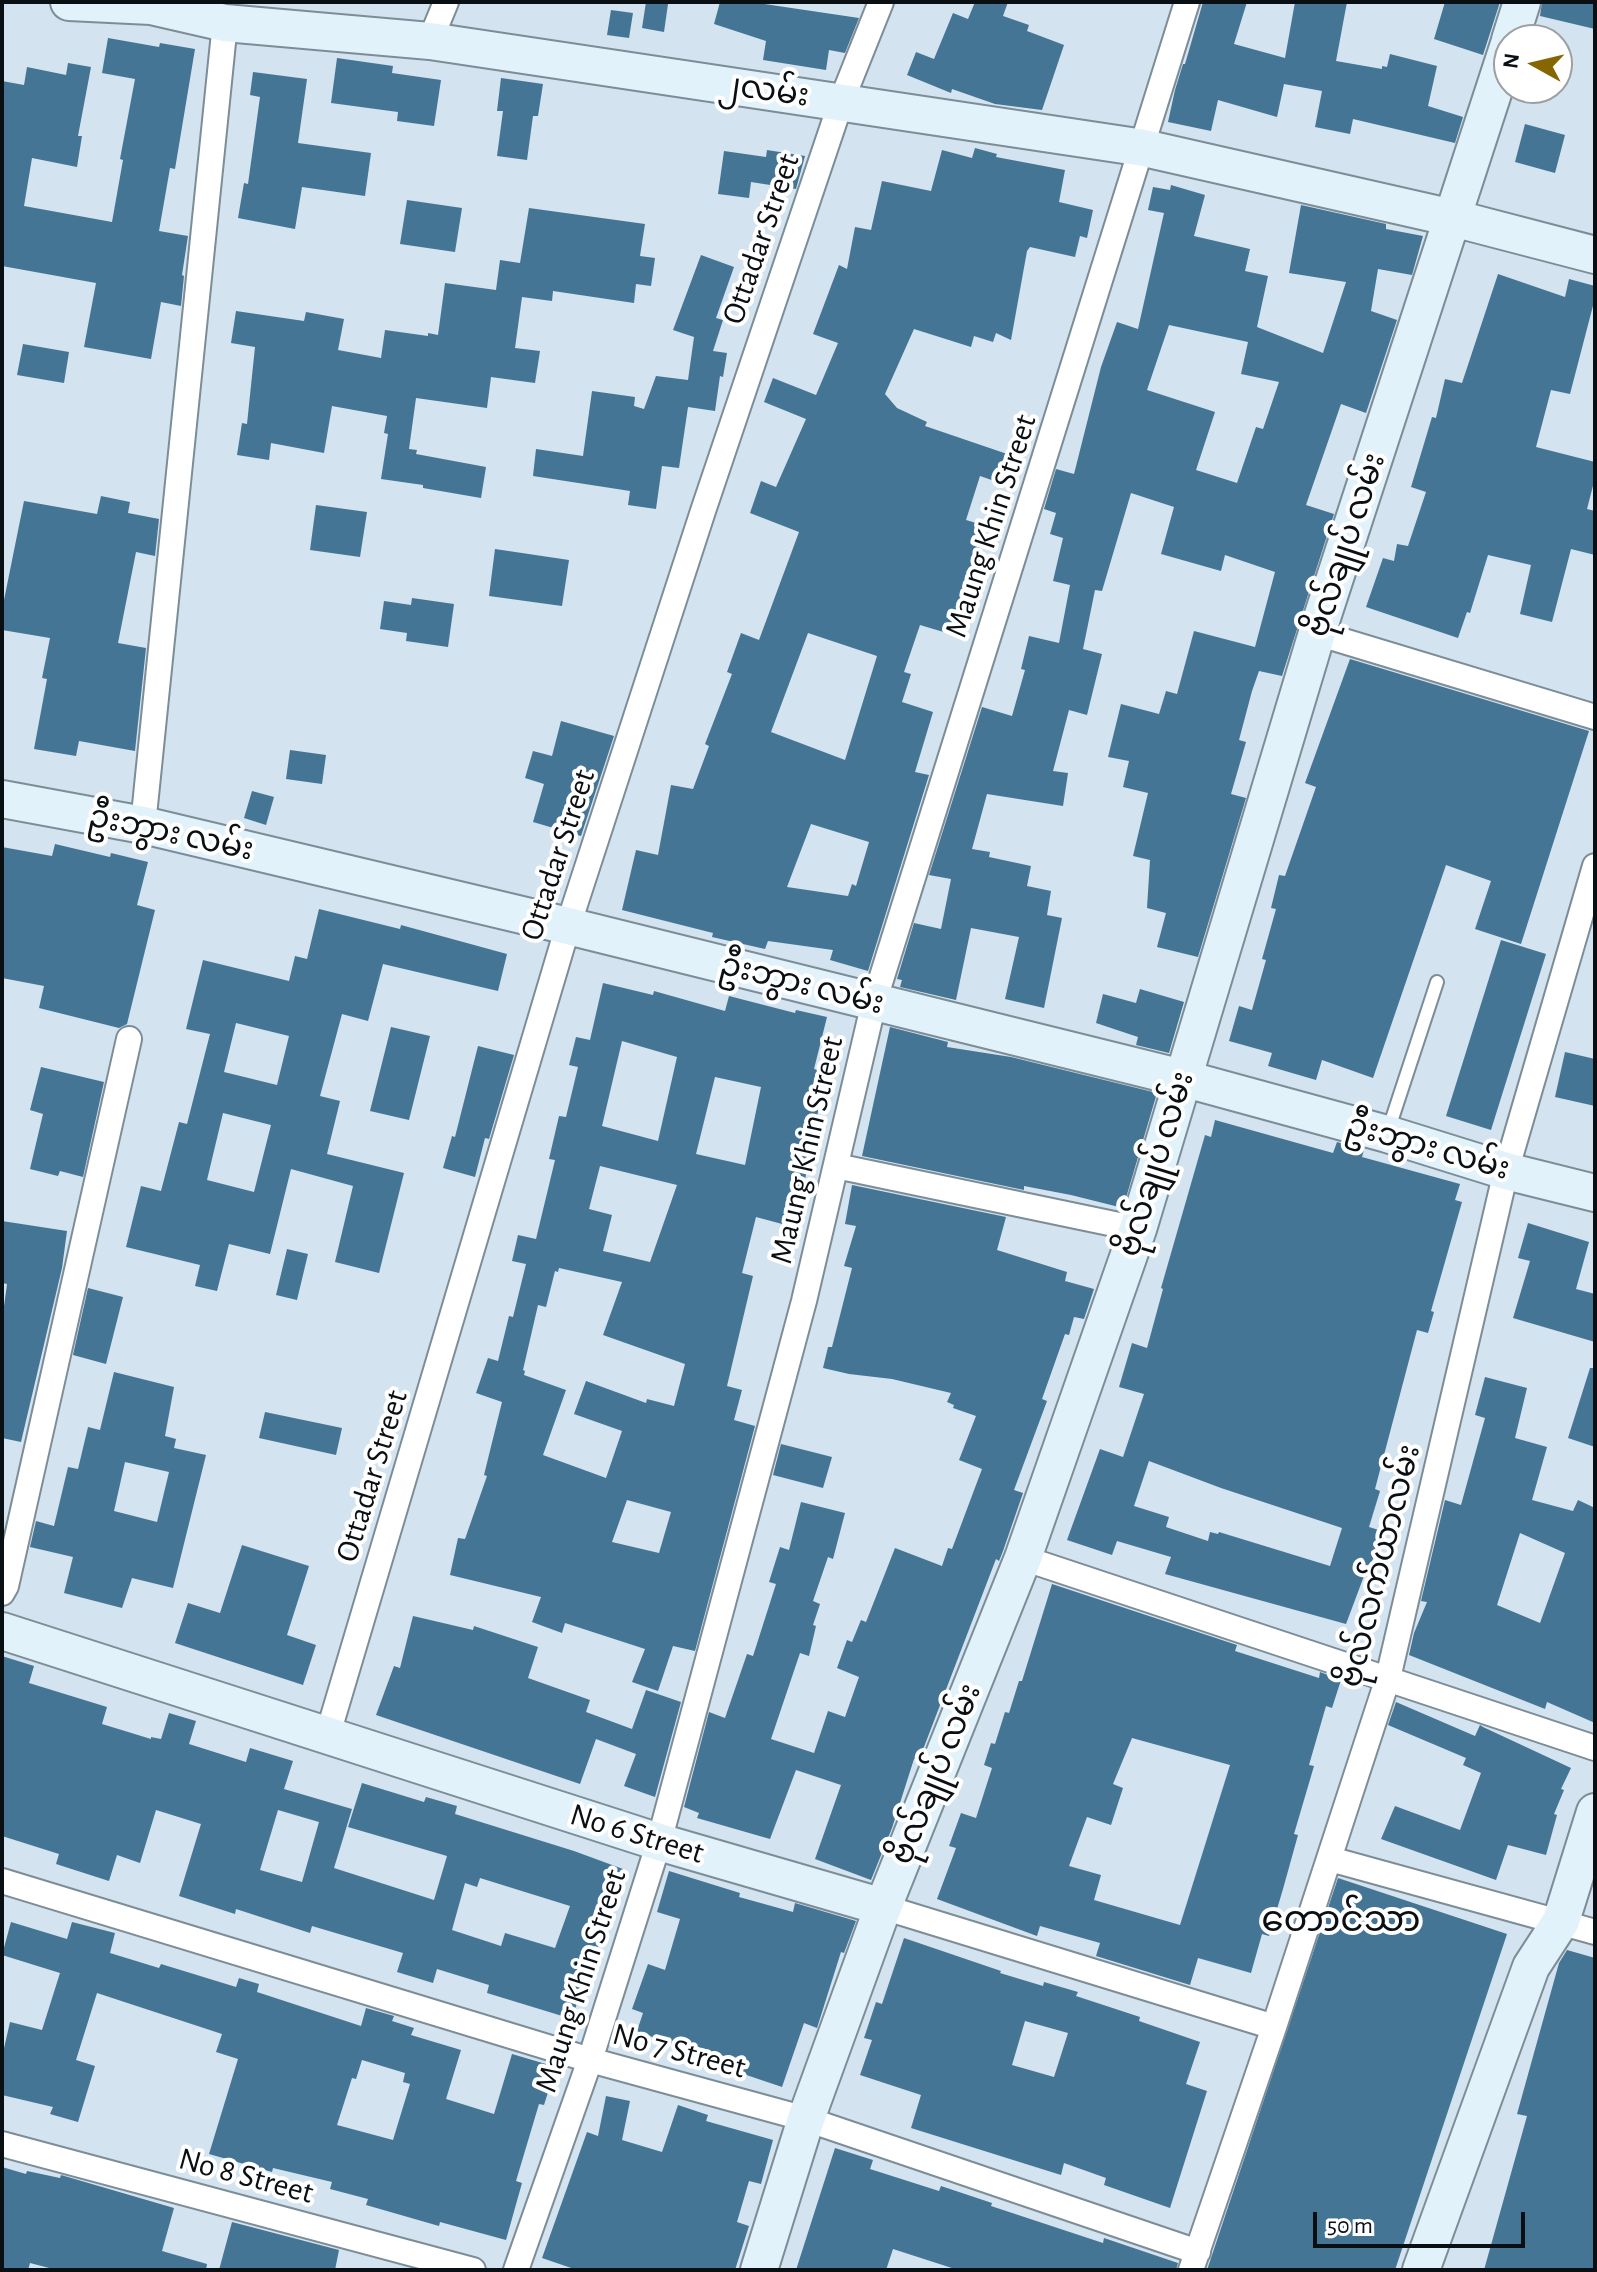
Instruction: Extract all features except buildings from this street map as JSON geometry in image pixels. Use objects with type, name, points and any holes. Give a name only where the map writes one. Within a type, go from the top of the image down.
[{"type":"street","name":"၂လမ်း","points":[[69,2],[152,4],[225,23],[430,41],[1144,148],[1453,218],[1595,255]]},
{"type":"street","points":[[430,41],[446,2]]},
{"type":"street","name":"Ottadar Street","points":[[327,1737],[568,926],[708,495],[841,102],[881,2]]},
{"type":"street","name":"Maung Khin Street","points":[[516,2270],[590,2060],[659,1842],[804,1301],[874,1002],[1144,148],[1187,2]]},
{"type":"street","name":"ဗိုလ်ချုပ် လမ်း","points":[[1515,24],[1522,2]]},
{"type":"street","points":[[143,825],[225,23]]},
{"type":"street","name":"ဗိုလ်ချုပ် လမ်း","points":[[759,2270],[806,2119],[883,1907],[1023,1558],[1138,1229],[1317,633],[1493,94]]},
{"type":"street","points":[[1317,633],[1595,717]]},
{"type":"street","name":"ဦးဘွား လမ်း","points":[[2,799],[143,825],[568,926],[1182,1078],[1387,1134],[1506,1171],[1595,1193]]},
{"type":"street","name":"ဗိုလ်လက်ယာလမ်း","points":[[1194,2261],[1388,1678],[1506,1171],[1595,866]]},
{"type":"street","points":[[2,1593],[129,1039]]},
{"type":"street","points":[[836,1166],[1138,1229]]},
{"type":"street","points":[[1023,1558],[1595,1748]]},
{"type":"street","name":"No 6 Street","points":[[2,1631],[659,1842],[1274,2027]]},
{"type":"street","points":[[1421,2270],[1531,1967],[1578,1926],[1595,1812]]},
{"type":"street","points":[[1330,1859],[1578,1926]]},
{"type":"street","name":"No 7 Street","points":[[2,1881],[590,2060],[806,2119],[1194,2261]]},
{"type":"street","name":"No 8 Street","points":[[2,2144],[473,2270]]},
{"type":"lane","points":[[1387,1134],[1437,982]]},
{"type":"district","name":"တောင်သာ","points":[[1341,1920]]}]
